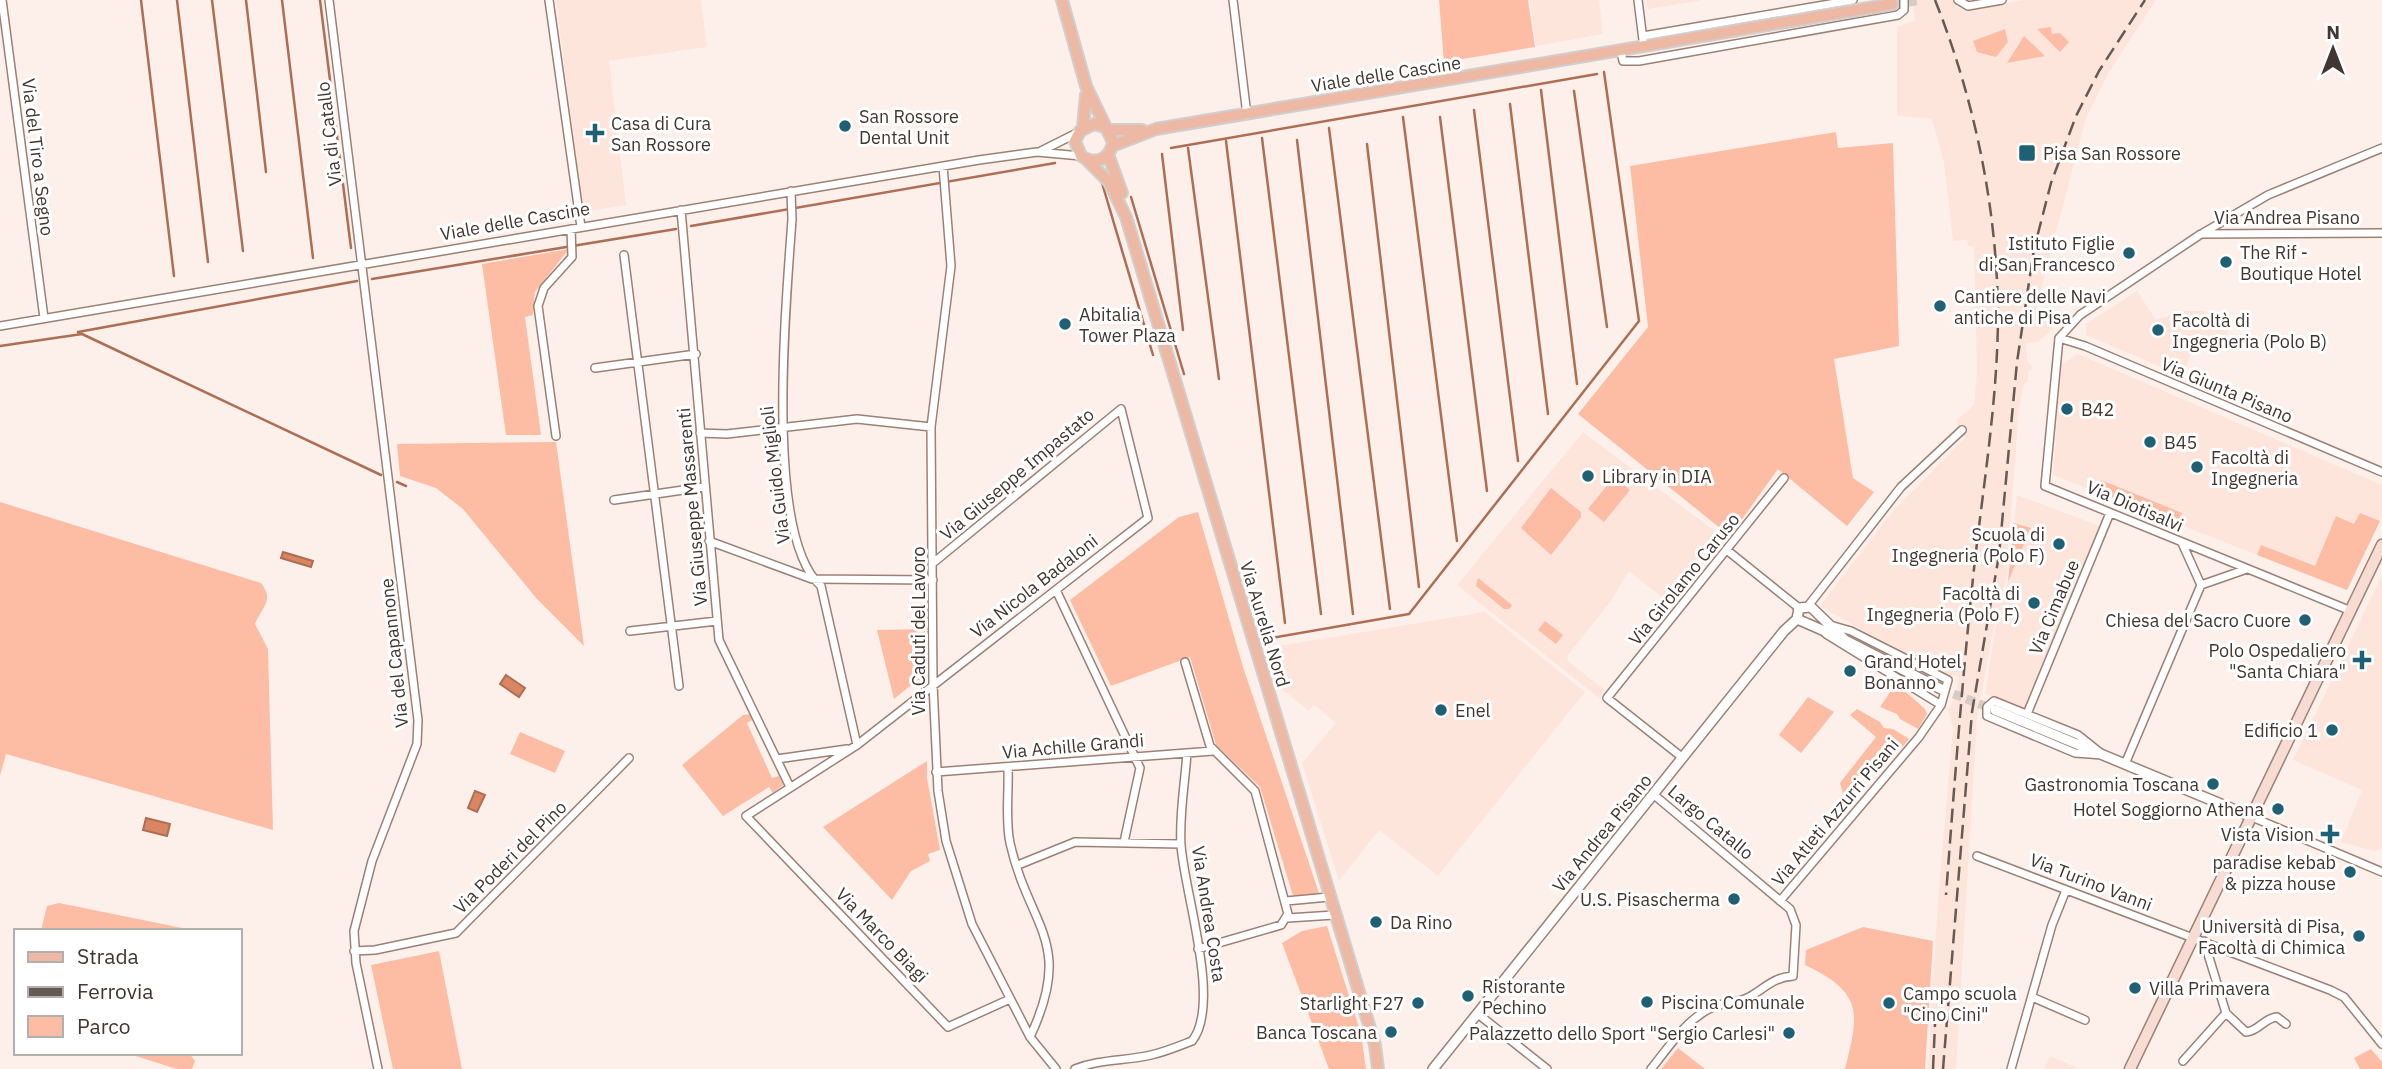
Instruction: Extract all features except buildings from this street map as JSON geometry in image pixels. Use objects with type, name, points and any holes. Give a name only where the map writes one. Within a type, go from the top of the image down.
[{"type":"main road","points":[[1062,0],[1086,86],[1106,128],[1110,150],[1098,161],[1084,158],[1075,141],[1087,117],[1086,86]]},
{"type":"main road","name":"Viale delle Cascine","points":[[1106,128],[1156,129],[1247,115],[1621,52],[1644,42],[1892,4]]},
{"type":"main road","points":[[1082,129],[1094,124],[1106,128]]},
{"type":"main road","name":"Viale delle Cascine","points":[[1110,150],[1156,129]]},
{"type":"main road","name":"Via Aurelia Nord","points":[[1110,150],[1124,199],[1126,217]]},
{"type":"main road","name":"Via Aurelia Nord","points":[[1084,158],[1110,182],[1126,217],[1372,1041],[1378,1069]]},
{"type":"main road","points":[[2130,1069],[2199,940],[2252,817],[2382,545]]},
{"type":"main road","points":[[1370,1069],[1372,1041]]},
{"type":"street","name":"Via del Tiro a Segno","points":[[2,0],[44,318]]},
{"type":"street","name":"Via di Catallo","points":[[328,0],[362,265]]},
{"type":"street","points":[[549,0],[581,227]]},
{"type":"street","points":[[1233,0],[1247,115]]},
{"type":"street","points":[[1638,0],[1644,42]]},
{"type":"street","name":"Viale delle Cascine","points":[[1644,42],[1853,0]]},
{"type":"street","name":"Viale delle Cascine","points":[[1621,52],[1623,61],[1639,61],[1758,41],[1898,15],[1903,10],[1904,0]]},
{"type":"street","points":[[1958,0],[1968,6],[2002,0]]},
{"type":"street","name":"Viale delle Cascine","points":[[0,326],[791,191],[943,170],[1037,152],[1082,129]]},
{"type":"street","points":[[2202,234],[2228,216],[2280,190],[2382,148]]},
{"type":"street","name":"Viale delle Cascine","points":[[1037,152],[1084,158]]},
{"type":"street","name":"Via Caduti del Lavoro","points":[[943,170],[951,266],[931,427],[936,772],[946,841],[972,924],[1030,1037],[1056,1069]]},
{"type":"street","name":"Via Guido Miglioli","points":[[791,191],[793,215],[782,381],[782,428],[801,561],[812,579],[821,586],[854,747]]},
{"type":"street","name":"Via Giuseppe Massarenti","points":[[681,210],[696,354],[704,487],[719,640],[790,787]]},
{"type":"street","points":[[2228,216],[2235,231]]},
{"type":"street","points":[[555,436],[538,303],[544,288],[571,259],[571,229]]},
{"type":"street","name":"Via Andrea Pisano","points":[[2059,338],[2080,315],[2202,234],[2235,231],[2382,233]]},
{"type":"street","points":[[624,255],[679,686]]},
{"type":"street","name":"Via del Capannone","points":[[362,265],[418,734],[367,879],[355,923],[354,951],[378,1069]]},
{"type":"street","name":"Via Giunta Pisano","points":[[2059,338],[2085,345],[2382,472]]},
{"type":"street","name":"Via Diotisalvi","points":[[2059,338],[2045,486],[2351,611]]},
{"type":"street","points":[[595,368],[696,354]]},
{"type":"street","name":"Via Giuseppe Impastato","points":[[933,563],[1121,409]]},
{"type":"street","name":"Via Nicola Badaloni","points":[[746,816],[854,747],[1149,517],[1121,409]]},
{"type":"street","points":[[700,433],[727,434],[857,419],[931,427]]},
{"type":"street","points":[[1728,551],[1807,609],[1828,629],[1941,705],[1948,680],[1846,628],[1828,629],[1797,619],[1807,609],[1901,487],[1962,430]]},
{"type":"street","name":"Via Girolamo Caruso","points":[[1683,758],[1607,698],[1728,551],[1784,478]]},
{"type":"street","points":[[614,500],[704,487]]},
{"type":"street","name":"Via Cimabue","points":[[2027,714],[2110,513]]},
{"type":"street","points":[[709,541],[812,579],[933,580]]},
{"type":"street","points":[[2125,764],[2201,585],[2182,543]]},
{"type":"street","points":[[2201,585],[2247,569]]},
{"type":"street","points":[[1056,590],[1136,757],[1140,773],[1124,842]]},
{"type":"street","points":[[1807,609],[1814,618],[1807,624]]},
{"type":"street","name":"Via Andrea Pisano","points":[[1433,1069],[1784,631],[1797,619]]},
{"type":"street","points":[[630,631],[717,621]]},
{"type":"street","points":[[1828,629],[1941,689]]},
{"type":"street","points":[[1185,662],[1213,751],[1255,792],[1286,901],[1288,918]]},
{"type":"street","points":[[1994,701],[2027,714],[2078,735],[2104,755],[2075,753],[1987,716],[1987,707],[1994,701]]},
{"type":"street","name":"Via Atleti Azzurri Pisani","points":[[1651,1069],[1688,1024],[1702,1013],[1746,999],[1769,982],[1793,976],[1796,925],[1790,909],[1780,901],[1903,757],[1934,719],[1941,705]]},
{"type":"street","points":[[1995,710],[2382,872]]},
{"type":"street","points":[[777,759],[854,747]]},
{"type":"street","name":"Via Achille Grandi","points":[[936,772],[1213,751]]},
{"type":"street","name":"Via Andrea Costa","points":[[1075,1069],[1096,1062],[1152,1055],[1192,1041],[1201,1026],[1205,993],[1181,844],[1187,753]]},
{"type":"street","name":"Via Poderi del Pino","points":[[354,951],[375,950],[456,933],[629,758]]},
{"type":"street","points":[[1008,768],[1009,837],[1017,865],[1046,936],[1050,957],[1046,1002],[1030,1037]]},
{"type":"street","name":"Largo Catallo","points":[[1653,794],[1780,901]]},
{"type":"street","name":"Via Marco Biagi","points":[[746,816],[948,1027],[1010,999]]},
{"type":"street","points":[[1017,865],[1070,843],[1181,844]]},
{"type":"street","name":"Via Turino Vanni","points":[[1977,856],[2340,994],[2382,1044]]},
{"type":"street","points":[[2011,1069],[2052,925],[2066,890]]},
{"type":"street","points":[[1286,901],[1329,897]]},
{"type":"street","points":[[1198,949],[1281,925],[1288,918],[1334,915]]},
{"type":"street","points":[[2199,940],[2226,1013],[2246,1032],[2255,1030],[2270,1018],[2277,1017],[2286,1024]]},
{"type":"street","points":[[2032,997],[2085,1020]]},
{"type":"street","points":[[2183,1061],[2226,1013]]},
{"type":"street","points":[[1478,1014],[1547,1069]]},
{"type":"shaded area","name":"Casa di Cura San Rossore","points":[[556,0],[701,0],[707,47],[609,61],[626,205],[583,212]]},
{"type":"shaded area","points":[[1530,0],[1599,0],[1603,34],[1536,46]]},
{"type":"shaded area","points":[[1646,0],[1703,0],[1648,9]]},
{"type":"shaded area","points":[[1912,0],[1954,0],[1957,7],[1964,10],[2024,0],[2156,0],[2109,72],[2086,118],[2036,309],[2053,329],[2038,342],[2026,343],[2027,360],[2033,368],[2028,372],[2028,382],[2024,384],[2019,407],[2006,580],[1993,631],[1977,718],[1956,1069],[1928,1069],[1938,900],[1953,728],[1948,710],[1957,694],[1958,677],[1930,668],[1929,664],[1904,654],[1820,606],[1893,511],[1965,438],[1956,421],[1974,405],[1977,372],[1974,247],[1968,246],[1967,240],[1953,241],[1944,163],[1932,119],[1897,116],[1897,27],[1915,20]]},
{"type":"shaded area","name":"Facoltà di Ingegneria (Polo B)","points":[[2137,291],[2156,320],[2181,311],[2203,311],[2232,323],[2218,355],[2194,346],[2182,376],[2086,335],[2086,324]]},
{"type":"shaded area","name":"Facoltà di Ingegneria","points":[[2078,354],[2382,485],[2382,516],[2347,590],[2053,475],[2061,365]]},
{"type":"shaded area","points":[[1583,432],[1724,538],[1677,596],[1672,592],[1665,600],[1629,571],[1611,601],[1567,656],[1569,662],[1605,690],[1599,698],[1457,585]]},
{"type":"shaded area","name":"Facoltà di Ingegneria (Polo F)","points":[[2017,495],[2100,526],[2025,709],[1985,694],[2000,601],[2008,582]]},
{"type":"shaded area","points":[[283,552],[313,561],[311,567],[281,558]]},
{"type":"shaded area","name":"Polo Ospedaliero \"Santa Chiara\"","points":[[2382,575],[2382,849],[2374,851],[2341,842],[2362,790],[2293,760]]},
{"type":"shaded area","points":[[1485,612],[1585,692],[1438,876],[1379,830],[1339,881],[1302,763],[1336,723],[1314,705],[1309,711],[1279,687],[1266,648]]},
{"type":"shaded area","points":[[506,675],[525,688],[519,697],[500,684]]},
{"type":"shaded area","points":[[475,791],[485,795],[477,812],[468,808]]},
{"type":"shaded area","points":[[146,818],[170,824],[167,836],[143,830]]},
{"type":"shaded area","points":[[2050,1056],[2080,1069],[2044,1069]]},
{"type":"green space","points":[[1439,0],[1528,0],[1535,47],[1444,62]]},
{"type":"green space","points":[[2051,27],[2052,34],[2060,33],[2069,42],[2060,52],[2037,29]]},
{"type":"green space","points":[[2005,29],[2008,42],[1996,57],[1977,52],[1973,41]]},
{"type":"green space","points":[[2024,36],[2045,56],[2007,63]]},
{"type":"green space","points":[[1836,132],[1838,148],[1893,143],[1899,346],[1834,359],[1853,478],[1874,492],[1847,526],[1778,469],[1730,536],[1578,414],[1648,327],[1630,166]]},
{"type":"green space","points":[[569,249],[535,292],[533,315],[525,317],[541,435],[506,435],[482,264]]},
{"type":"green space","points":[[556,442],[584,646],[537,599],[463,509],[436,488],[400,476],[397,444]]},
{"type":"green space","points":[[1614,477],[1630,490],[1604,522],[1588,509]]},
{"type":"green space","points":[[2101,480],[2182,513],[2178,524],[2097,491]]},
{"type":"green space","points":[[1551,488],[1581,512],[1581,517],[1551,555],[1521,528]]},
{"type":"green space","points":[[0,502],[261,583],[267,600],[255,624],[268,649],[273,830],[6,754],[0,776]]},
{"type":"green space","points":[[1198,512],[1243,667],[1319,893],[1294,899],[1260,787],[1216,745],[1190,657],[1111,686],[1070,600],[1179,517]]},
{"type":"green space","points":[[2360,513],[2380,521],[2347,590],[2257,555],[2261,545],[2315,566],[2336,516],[2354,524]]},
{"type":"green space","points":[[2014,523],[2031,528],[2008,582]]},
{"type":"green space","points":[[1478,578],[1512,605],[1509,609],[1504,609],[1476,586]]},
{"type":"green space","points":[[1545,621],[1563,635],[1556,644],[1538,630]]},
{"type":"green space","points":[[925,629],[925,680],[919,688],[915,682],[894,699],[877,630]]},
{"type":"green space","points":[[1896,683],[1925,709],[1927,714],[1918,729],[1900,719],[1897,714],[1880,707]]},
{"type":"green space","points":[[1808,697],[1834,712],[1801,753],[1779,735]]},
{"type":"green space","points":[[1857,709],[1880,722],[1884,728],[1893,729],[1909,739],[1900,750],[1882,748],[1843,794],[1840,783],[1876,737],[1850,715]]},
{"type":"green space","points":[[751,714],[754,719],[747,723],[772,778],[779,776],[783,785],[773,793],[769,787],[723,816],[682,765],[743,715]]},
{"type":"green space","points":[[520,732],[565,751],[555,773],[510,754]]},
{"type":"green space","points":[[927,761],[927,778],[940,850],[928,854],[930,861],[911,871],[892,900],[823,827]]},
{"type":"green space","points":[[59,903],[187,929],[41,929],[47,906]]},
{"type":"green space","points":[[1327,926],[1361,1034],[1366,1069],[1329,1069],[1282,943],[1302,931]]},
{"type":"green space","name":"Campo scuola \"Cino Cini\"","points":[[1863,927],[1933,941],[1925,1069],[1845,1069],[1853,1033],[1852,1006],[1838,985],[1805,965],[1806,950]]},
{"type":"green space","points":[[439,951],[462,1069],[393,1069],[371,965]]},
{"type":"green space","points":[[1678,1048],[1705,1069],[1661,1069]]},
{"type":"green space","points":[[2371,1049],[2382,1062],[2382,1069],[2360,1069],[2354,1058]]},
{"type":"green space","points":[[132,1055],[190,1055],[195,1061],[192,1069],[177,1069]]},
{"type":"waterway","points":[[141,0],[174,276]]},
{"type":"waterway","points":[[177,0],[208,262]]},
{"type":"waterway","points":[[212,0],[243,251]]},
{"type":"waterway","points":[[246,0],[266,172]]},
{"type":"waterway","points":[[282,0],[313,258]]},
{"type":"waterway","points":[[320,0],[351,248]]},
{"type":"waterway","points":[[1266,639],[1409,614],[1639,321],[1604,72]]},
{"type":"waterway","points":[[1171,148],[1597,74]]},
{"type":"waterway","points":[[1541,90],[1577,384]]},
{"type":"waterway","points":[[1574,91],[1607,327]]},
{"type":"waterway","points":[[1510,104],[1548,414]]},
{"type":"waterway","points":[[1474,110],[1518,461]]},
{"type":"waterway","points":[[1403,117],[1457,541]]},
{"type":"waterway","points":[[1440,117],[1487,491]]},
{"type":"waterway","points":[[1329,128],[1390,609]]},
{"type":"waterway","points":[[1262,138],[1321,614]]},
{"type":"waterway","points":[[1297,140],[1353,614]]},
{"type":"waterway","points":[[1226,141],[1285,623]]},
{"type":"waterway","points":[[1367,144],[1419,587]]},
{"type":"waterway","points":[[1188,148],[1219,379]]},
{"type":"waterway","points":[[1162,154],[1183,330]]},
{"type":"waterway","points":[[691,226],[1055,163]]},
{"type":"waterway","points":[[1102,183],[1153,355]]},
{"type":"waterway","points":[[1131,197],[1184,374]]},
{"type":"waterway","points":[[372,279],[676,229]]},
{"type":"waterway","points":[[78,332],[357,281]]},
{"type":"waterway","points":[[0,346],[82,334],[381,475]]},
{"type":"waterway","points":[[397,482],[406,486]]},
{"type":"tunnel","points":[[1892,4],[1918,0]]},
{"type":"tunnel","points":[[1941,689],[1995,710]]},
{"type":"railway","points":[[1935,0],[1962,77],[1982,157],[1994,238],[1998,320],[1992,417],[1969,617],[1946,895]]},
{"type":"railway","points":[[1943,1069],[1972,712],[1999,555],[2017,362],[2034,249],[2051,183],[2076,116],[2099,71],[2145,0]]},
{"type":"railway","points":[[1933,1069],[1935,1024]]},
{"type":"place","name":"San Rossore Dental Unit","points":[[845,126]]},
{"type":"place","name":"Casa di Cura San Rossore","points":[[595,133]]},
{"type":"place","name":"Pisa San Rossore","points":[[2027,153]]},
{"type":"place","name":"Istituto Figlie di San Francesco","points":[[2129,253]]},
{"type":"place","name":"The Rif - Boutique Hotel","points":[[2226,262]]},
{"type":"place","name":"Cantiere delle Navi antiche di Pisa","points":[[1940,306]]},
{"type":"place","name":"Abitalia Tower Plaza","points":[[1065,324]]},
{"type":"place","name":"Facoltà di Ingegneria (Polo B)","points":[[2158,330]]},
{"type":"place","name":"B42","points":[[2067,409]]},
{"type":"place","name":"B45","points":[[2150,442]]},
{"type":"place","name":"Facoltà di Ingegneria","points":[[2197,467]]},
{"type":"place","name":"Library in DIA","points":[[1588,476]]},
{"type":"place","name":"Scuola di Ingegneria (Polo F)","points":[[2059,544]]},
{"type":"place","name":"Facoltà di Ingegneria (Polo F)","points":[[2034,603]]},
{"type":"place","name":"Chiesa del Sacro Cuore","points":[[2305,620]]},
{"type":"place","name":"Polo Ospedaliero \"Santa Chiara\"","points":[[2362,660]]},
{"type":"place","name":"Grand Hotel Bonanno","points":[[1850,671]]},
{"type":"place","name":"Enel","points":[[1441,710]]},
{"type":"place","name":"Edificio 1","points":[[2332,730]]},
{"type":"place","name":"Gastronomia Toscana","points":[[2213,784]]},
{"type":"place","name":"Hotel Soggiorno Athena","points":[[2278,809]]},
{"type":"place","name":"Vista Vision","points":[[2330,834]]},
{"type":"place","name":"paradise kebab & pizza house","points":[[2350,872]]},
{"type":"place","name":"U.S. Pisascherma","points":[[1734,899]]},
{"type":"place","name":"Da Rino","points":[[1376,922]]},
{"type":"place","name":"Università di Pisa, Facoltà di Chimica","points":[[2359,936]]},
{"type":"place","name":"Villa Primavera","points":[[2135,988]]},
{"type":"place","name":"Ristorante Pechino","points":[[1468,996]]},
{"type":"place","name":"Piscina Comunale","points":[[1647,1002]]},
{"type":"place","name":"Starlight F27","points":[[1418,1003]]},
{"type":"place","name":"Campo scuola \"Cino Cini\"","points":[[1889,1003]]},
{"type":"place","name":"Banca Toscana","points":[[1391,1032]]},
{"type":"place","name":"Palazzetto dello Sport \"Sergio Carlesi\"","points":[[1789,1033]]}]
